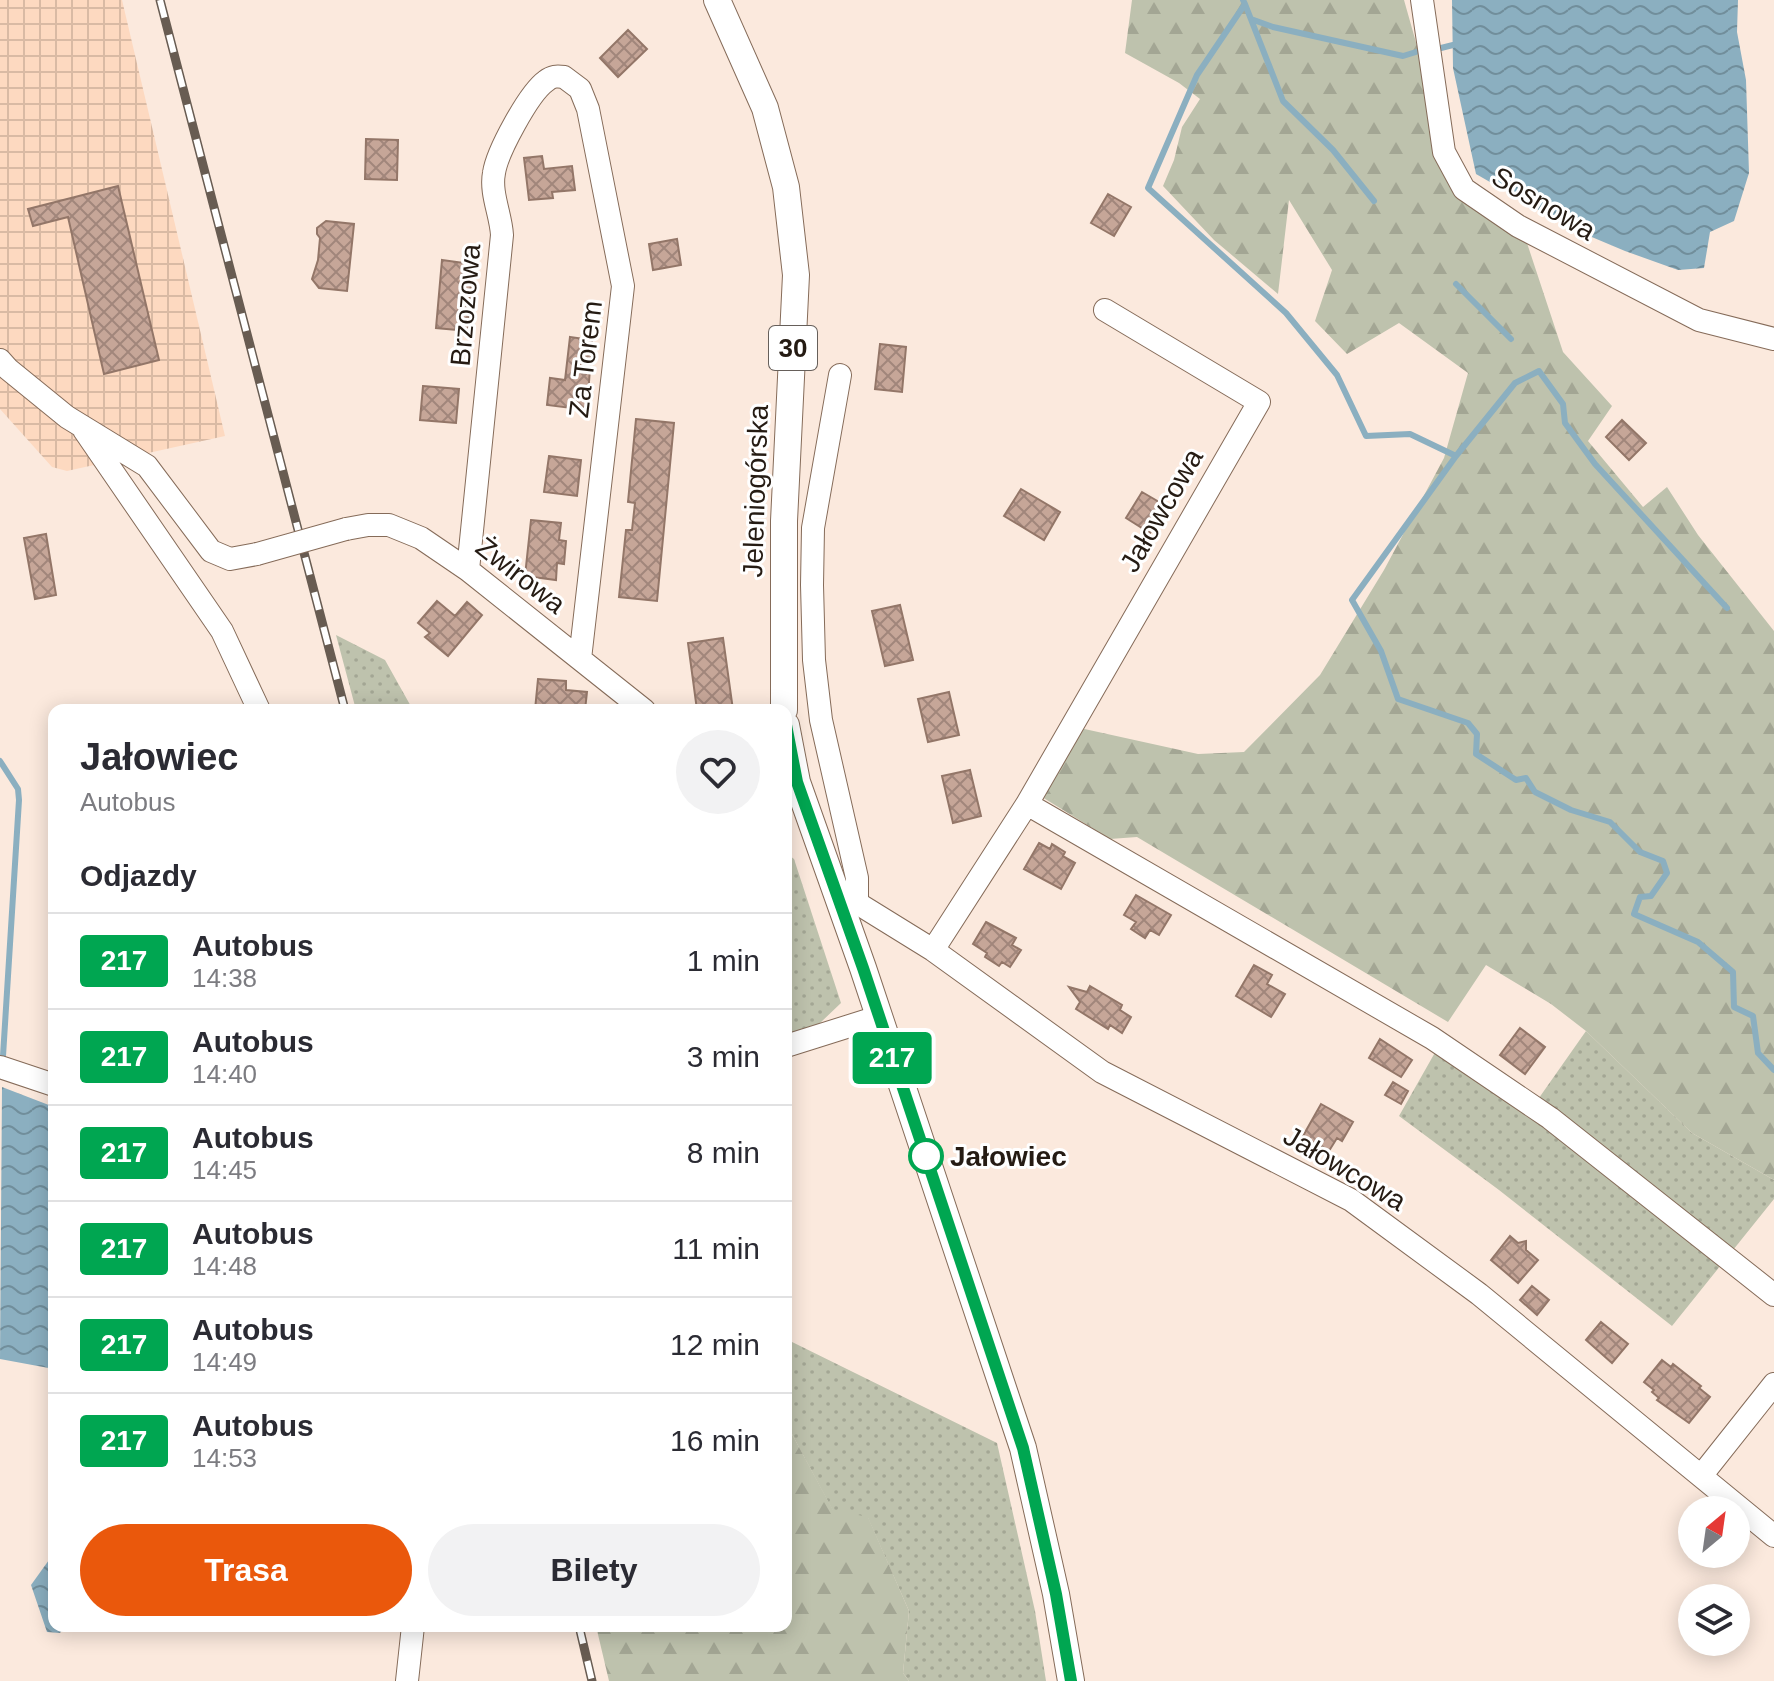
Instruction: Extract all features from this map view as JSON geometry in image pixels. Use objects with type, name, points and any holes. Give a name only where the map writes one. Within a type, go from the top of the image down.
[{"type":"main road","name":"Jeleniogórska","points":[[717,0],[765,108],[786,187],[796,275],[784,521],[784,704]]},
{"type":"main road","points":[[792,782],[847,900],[878,1017],[1023,1448],[1056,1594],[1071,1681]]},
{"type":"street","name":"Sosnowa","points":[[1422,0],[1444,152],[1464,189],[1530,233],[1699,320],[1774,339]]},
{"type":"street","name":"Brzozowa","points":[[468,570],[502,235],[493,174],[502,151],[540,86],[551,78],[564,77]]},
{"type":"street","name":"Za Torem","points":[[564,77],[580,89],[588,109],[623,286],[580,659]]},
{"type":"street","name":"Jałowcowa","points":[[933,950],[1027,804],[1259,402],[1105,310]]},
{"type":"street","points":[[0,360],[80,425],[222,631],[256,704]]},
{"type":"street","points":[[840,375],[813,528],[812,585],[814,660],[821,720],[857,878],[847,900]]},
{"type":"street","name":"Żwirowa","points":[[80,425],[147,466],[211,551],[230,559],[346,529],[378,524],[399,527],[468,570],[636,704]]},
{"type":"street","points":[[1027,804],[1432,1038],[1550,1118],[1774,1295]]},
{"type":"street","name":"Jałowcowa","points":[[847,900],[933,950],[1102,1072],[1351,1200],[1479,1294],[1774,1536]]},
{"type":"street","points":[[792,1044],[878,1017]]},
{"type":"street","points":[[0,1067],[48,1083]]},
{"type":"street","points":[[1701,1476],[1774,1384]]},
{"type":"street","points":[[407,1681],[412,1632]]},
{"type":"shaded area","points":[[0,0],[122,0],[225,436],[67,471],[52,467],[0,409]]},
{"type":"green space","points":[[1132,0],[1404,0],[1417,46],[1438,156],[1526,240],[1563,352],[1612,406],[1588,441],[1643,507],[1667,487],[1698,535],[1774,631],[1774,1180],[1692,1133],[1586,1031],[1551,1004],[1486,965],[1448,1022],[1137,837],[1110,839],[1042,797],[1080,728],[1198,754],[1244,752],[1320,675],[1384,570],[1444,458],[1468,373],[1399,323],[1347,354],[1315,321],[1332,270],[1289,200],[1278,294],[1214,240],[1163,186],[1174,160],[1182,127],[1200,99],[1179,83],[1125,53]]},
{"type":"green space","points":[[336,635],[385,660],[410,704],[354,704]]},
{"type":"green space","points":[[792,858],[841,1003],[819,1024],[792,1034]]},
{"type":"green space","points":[[1586,1031],[1692,1133],[1774,1180],[1774,1199],[1672,1326],[1399,1116],[1437,1049],[1527,1115]]},
{"type":"green space","points":[[792,1342],[997,1443],[1035,1611],[1046,1681],[909,1681],[903,1673],[909,1611],[868,1518],[833,1511],[792,1434]]},
{"type":"green space","points":[[792,1434],[833,1510],[868,1517],[909,1611],[903,1673],[909,1681],[609,1681],[597,1632],[792,1632]]},
{"type":"water","points":[[1452,0],[1738,0],[1737,32],[1746,80],[1749,173],[1734,221],[1710,232],[1704,268],[1678,270],[1625,251],[1568,227],[1476,174],[1453,68]]},
{"type":"water","points":[[2,1087],[48,1105],[48,1368],[0,1359]]},
{"type":"water","points":[[48,1561],[48,1632],[60,1633],[47,1632],[31,1585]]},
{"type":"building","points":[[628,30],[647,49],[618,77],[600,58]]},
{"type":"building","points":[[366,139],[398,140],[397,180],[365,179]]},
{"type":"building","points":[[542,156],[544,169],[572,166],[575,190],[552,192],[553,198],[529,200],[524,158]]},
{"type":"building","points":[[118,186],[159,360],[104,374],[68,217],[33,226],[28,209]]},
{"type":"building","points":[[1108,194],[1131,207],[1114,236],[1091,223]]},
{"type":"building","points":[[326,221],[354,224],[347,291],[319,288],[312,279],[318,260],[320,238],[317,228]]},
{"type":"building","points":[[677,239],[681,265],[653,270],[649,244]]},
{"type":"building","points":[[442,260],[472,264],[468,331],[436,328]]},
{"type":"building","points":[[570,337],[592,340],[587,410],[547,405],[550,378],[565,380]]},
{"type":"building","points":[[880,344],[906,347],[902,392],[875,389]]},
{"type":"building","points":[[423,386],[459,389],[456,423],[420,420]]},
{"type":"building","points":[[636,419],[674,423],[657,601],[619,597],[626,530],[632,530],[635,503],[628,502]]},
{"type":"building","points":[[1622,420],[1646,443],[1629,460],[1606,437]]},
{"type":"building","points":[[549,456],[581,460],[577,496],[544,492]]},
{"type":"building","points":[[1021,489],[1060,512],[1044,540],[1004,516]]},
{"type":"building","points":[[1142,492],[1166,506],[1150,533],[1126,518]]},
{"type":"building","points":[[531,520],[561,523],[559,540],[566,541],[564,564],[557,563],[556,580],[525,576]]},
{"type":"building","points":[[46,534],[56,595],[35,599],[24,538]]},
{"type":"building","points":[[437,601],[455,616],[467,602],[482,615],[448,656],[425,637],[430,633],[418,623]]},
{"type":"building","points":[[900,605],[913,660],[885,666],[872,611]]},
{"type":"building","points":[[723,638],[732,704],[696,704],[688,643]]},
{"type":"building","points":[[538,679],[566,681],[566,690],[587,692],[586,704],[536,704]]},
{"type":"building","points":[[949,692],[959,735],[928,742],[918,699]]},
{"type":"building","points":[[970,770],[981,816],[953,823],[942,776]]},
{"type":"building","points":[[1039,843],[1050,849],[1052,844],[1075,863],[1061,889],[1024,869]]},
{"type":"building","points":[[1136,895],[1171,915],[1159,935],[1150,930],[1145,938],[1131,929],[1136,922],[1124,915]]},
{"type":"building","points":[[986,922],[1016,938],[1012,945],[1021,950],[1010,967],[1002,962],[999,966],[973,944]]},
{"type":"building","points":[[1254,965],[1272,975],[1267,984],[1285,994],[1271,1017],[1236,996]]},
{"type":"building","points":[[1090,986],[1122,1005],[1120,1010],[1131,1017],[1122,1033],[1110,1025],[1108,1029],[1076,1009],[1080,1002],[1069,987],[1087,992]]},
{"type":"building","points":[[1520,1028],[1545,1047],[1525,1074],[1500,1055]]},
{"type":"building","points":[[1380,1039],[1412,1060],[1401,1077],[1369,1058]]},
{"type":"building","points":[[1393,1082],[1408,1091],[1401,1104],[1385,1095]]},
{"type":"building","points":[[1321,1104],[1353,1122],[1342,1141],[1337,1138],[1329,1151],[1303,1136]]},
{"type":"building","points":[[1510,1236],[1518,1243],[1526,1241],[1526,1250],[1538,1260],[1518,1283],[1491,1260]]},
{"type":"building","points":[[1532,1286],[1549,1300],[1537,1315],[1520,1300]]},
{"type":"building","points":[[1601,1322],[1628,1344],[1612,1363],[1586,1340]]},
{"type":"building","points":[[1662,1360],[1671,1367],[1673,1364],[1710,1397],[1689,1423],[1657,1400],[1659,1398],[1652,1392],[1654,1390],[1644,1382]]},
{"type":"waterway","points":[[1243,0],[1245,4],[1197,75],[1148,188],[1286,313],[1337,375],[1366,436],[1410,434],[1456,456],[1352,600],[1381,651],[1398,699],[1468,723],[1477,734],[1476,754],[1516,780],[1526,778],[1535,792],[1571,810],[1610,822],[1640,852],[1663,861],[1667,873],[1651,896],[1640,897],[1634,914],[1698,942],[1733,972],[1734,1007],[1753,1016],[1758,1053],[1774,1070]]},
{"type":"waterway","points":[[1245,4],[1283,101],[1333,150],[1374,201]]},
{"type":"waterway","points":[[1251,19],[1273,27],[1403,56],[1416,52]]},
{"type":"waterway","points":[[1441,48],[1453,45]]},
{"type":"waterway","points":[[1456,284],[1511,339]]},
{"type":"waterway","points":[[1456,456],[1515,383],[1539,371],[1563,404],[1565,423],[1595,464],[1727,608]]},
{"type":"waterway","points":[[0,761],[18,789],[19,800],[3,1056]]},
{"type":"railway","points":[[160,0],[343,704]]},
{"type":"railway","points":[[580,1632],[592,1681]]},
{"type":"bus line","name":"217","points":[[792,756],[797,782],[863,968],[1023,1448],[1056,1594],[1071,1681]]},
{"type":"place","name":"Jałowiec","points":[[926,1156]]}]
